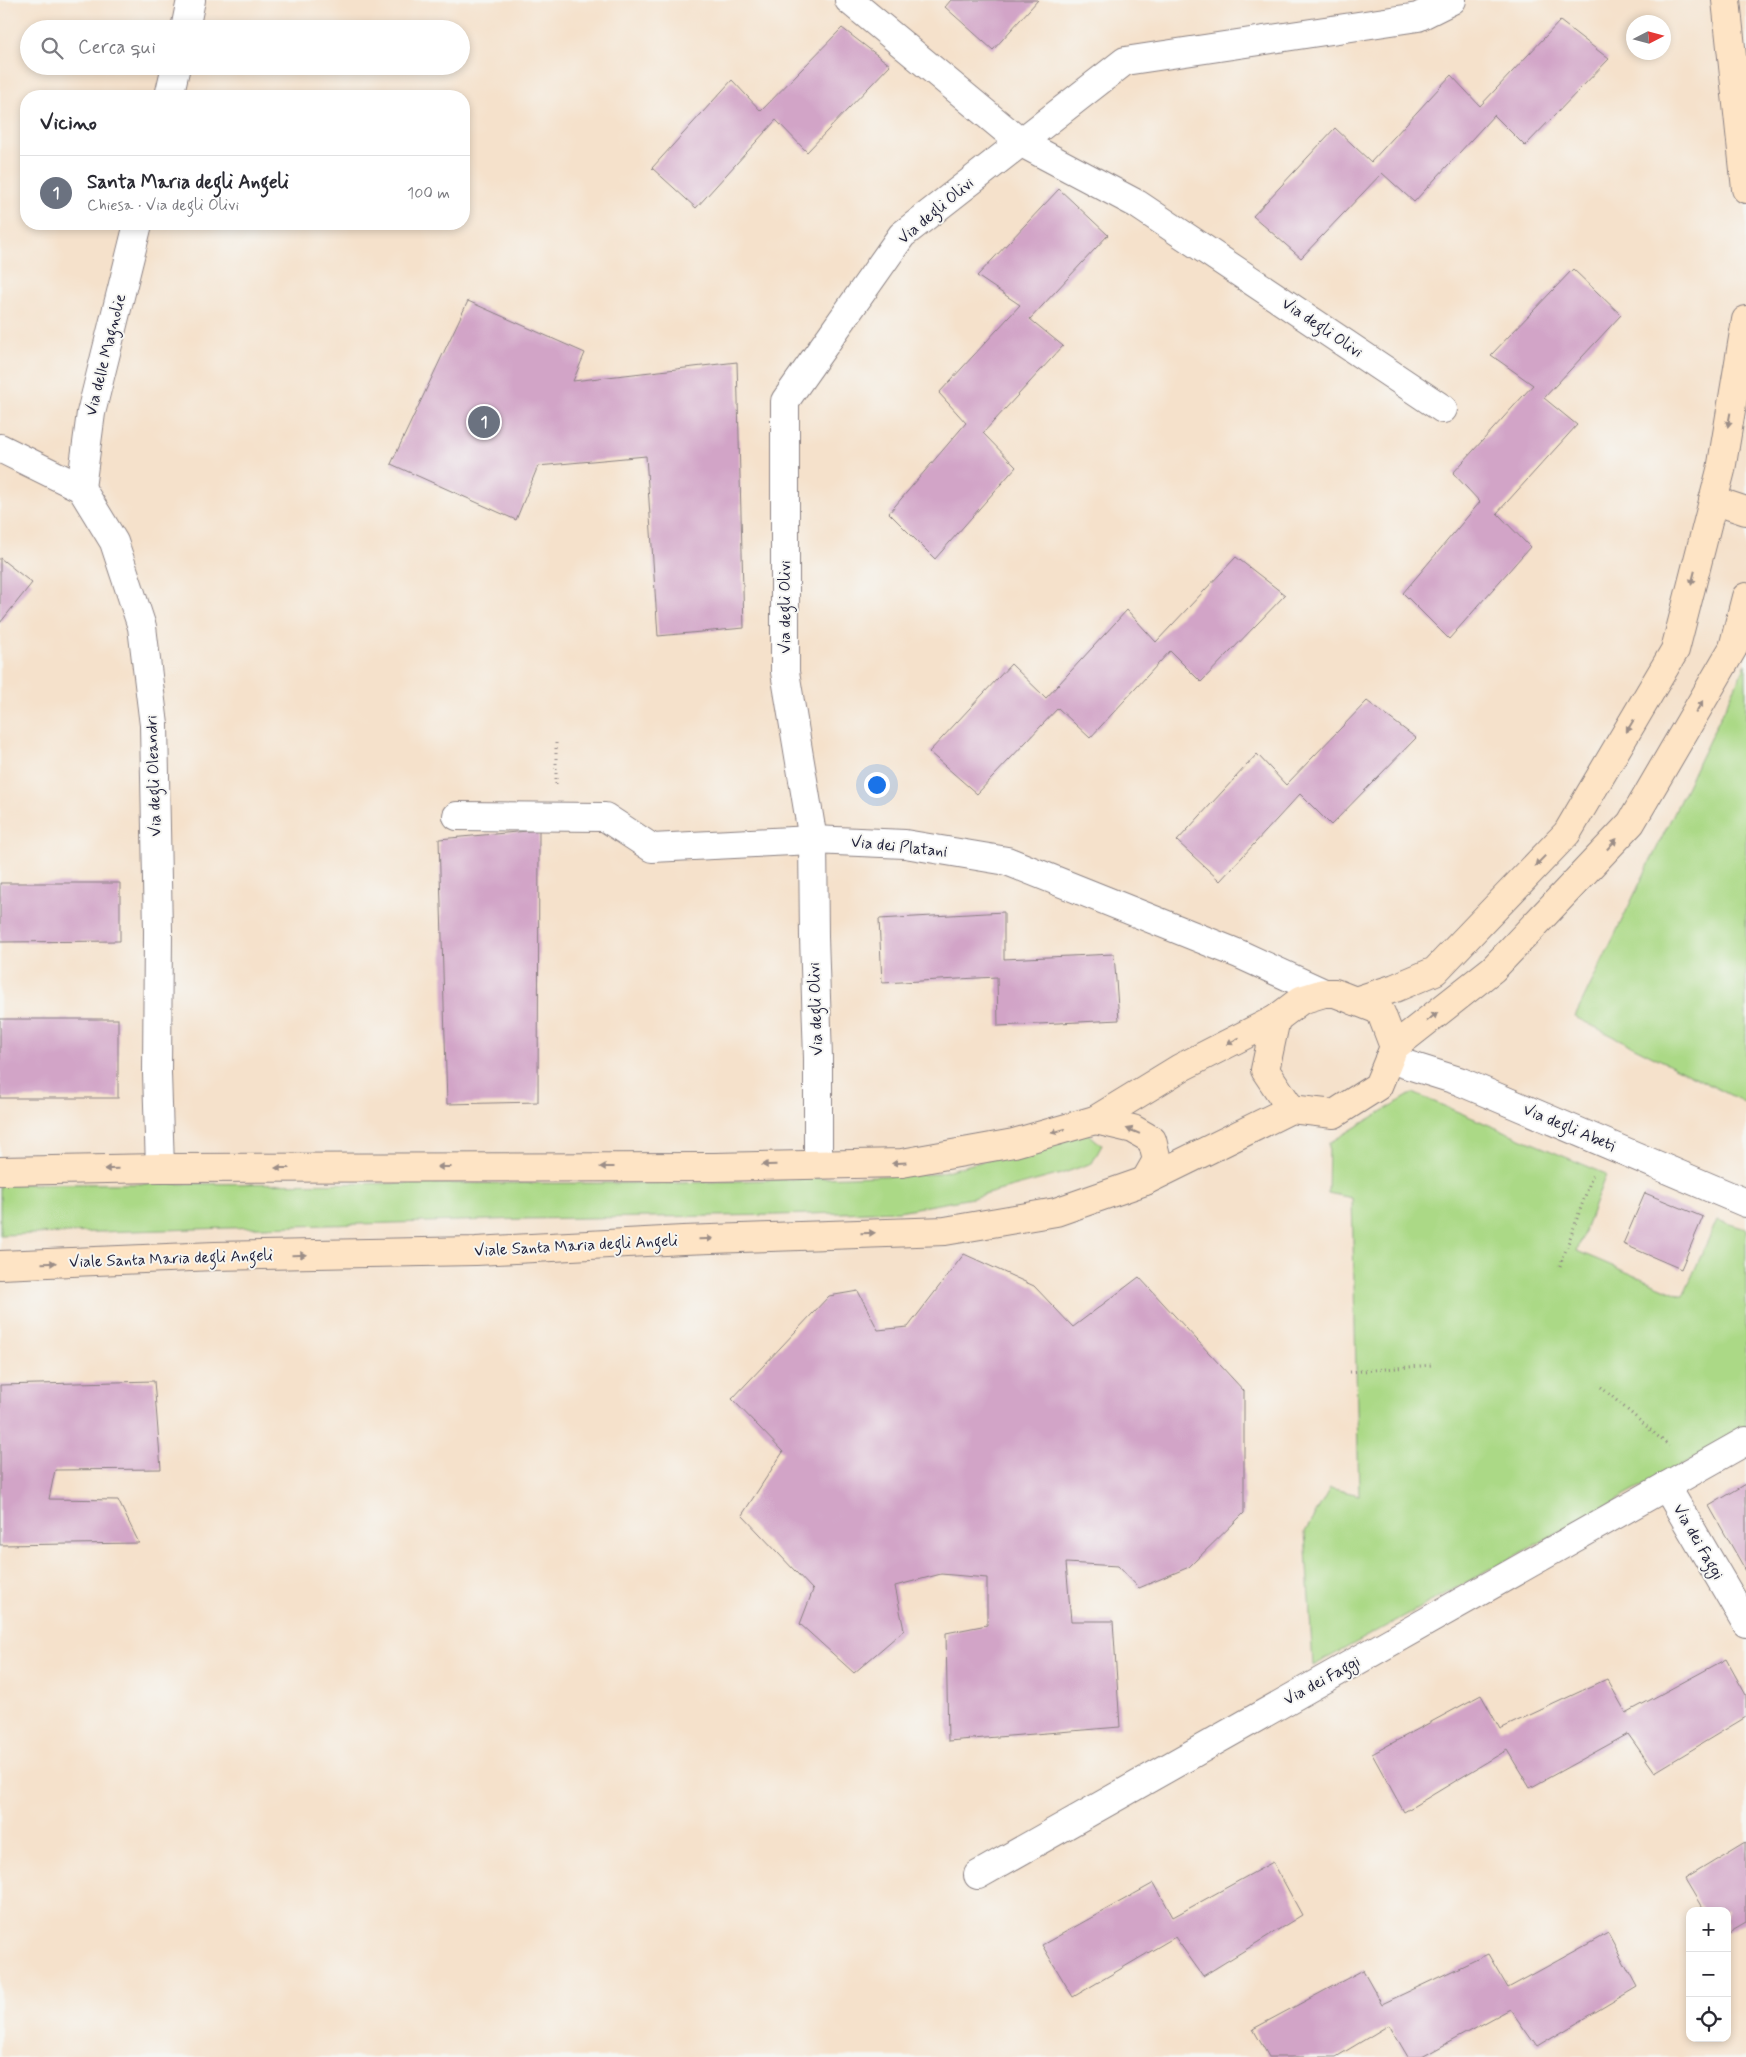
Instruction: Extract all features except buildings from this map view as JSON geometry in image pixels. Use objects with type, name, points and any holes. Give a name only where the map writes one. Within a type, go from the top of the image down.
[{"type":"street","points":[[187,20],[191,0]]},
{"type":"street","name":"Via degli Olivi","points":[[850,0],[1020,142],[1137,204],[1443,409]]},
{"type":"street","name":"Via degli Olivi","points":[[818,1164],[818,1058],[813,840],[785,672],[785,401],[902,235],[1125,61],[1418,17],[1452,0]]},
{"type":"street","points":[[1726,0],[1746,189]]},
{"type":"street","points":[[170,90],[174,75]]},
{"type":"street","name":"Via delle Magnolie","points":[[81,488],[91,413],[137,230]]},
{"type":"street","points":[[1355,1001],[1395,988],[1435,971],[1566,833],[1675,650],[1721,470],[1746,320]]},
{"type":"street","points":[[0,448],[81,488]]},
{"type":"street","name":"Via degli Oleandri","points":[[81,488],[114,542],[142,627],[154,724],[158,931],[157,1073],[160,1168]]},
{"type":"street","points":[[1713,500],[1746,511]]},
{"type":"street","points":[[1276,1019],[1265,1070],[1291,1109],[1334,1114],[1378,1086],[1392,1053],[1494,969],[1631,823],[1733,648],[1746,597]]},
{"type":"street","name":"Via dei Platani","points":[[457,816],[605,816],[652,848],[813,840],[905,844],[1007,862],[1239,954],[1324,993]]},
{"type":"street","points":[[1566,833],[1591,865]]},
{"type":"street","points":[[0,1171],[160,1168],[714,1167],[902,1163],[1014,1144],[1095,1120],[1180,1068],[1276,1019],[1301,1000],[1324,993],[1336,993],[1376,1009],[1381,1013],[1392,1053]]},
{"type":"street","name":"Via degli Abeti","points":[[1392,1053],[1746,1203]]},
{"type":"street","name":"Viale Santa Maria degli Angeli","points":[[0,1265],[215,1256],[476,1251],[682,1240],[945,1231],[1056,1212],[1145,1181],[1291,1109]]},
{"type":"street","points":[[1095,1120],[1133,1129],[1152,1140],[1158,1160],[1145,1181]]},
{"type":"street","name":"Via dei Faggi","points":[[978,1875],[1746,1441]]},
{"type":"street","name":"Via dei Faggi","points":[[1666,1486],[1746,1623]]},
{"type":"path","points":[[556,743],[556,792]]},
{"type":"path","points":[[1560,1266],[1605,1142]]},
{"type":"path","points":[[1350,1372],[1432,1365]]},
{"type":"path","points":[[1601,1387],[1696,1469]]},
{"type":"green space","points":[[1746,664],[1746,1103],[1575,1017]]},
{"type":"green space","points":[[1413,1093],[1606,1174],[1577,1251],[1683,1296],[1717,1220],[1746,1229],[1746,1430],[1313,1666],[1305,1532],[1330,1488],[1359,1495],[1352,1198],[1328,1193],[1329,1143]]},
{"type":"green space","points":[[1087,1133],[1102,1145],[1092,1163],[1061,1174],[972,1198],[899,1211],[523,1219],[0,1235],[0,1184],[681,1183],[935,1174]]},
{"type":"place","name":"Santa Maria degli Angeli","points":[[484,422]]}]
